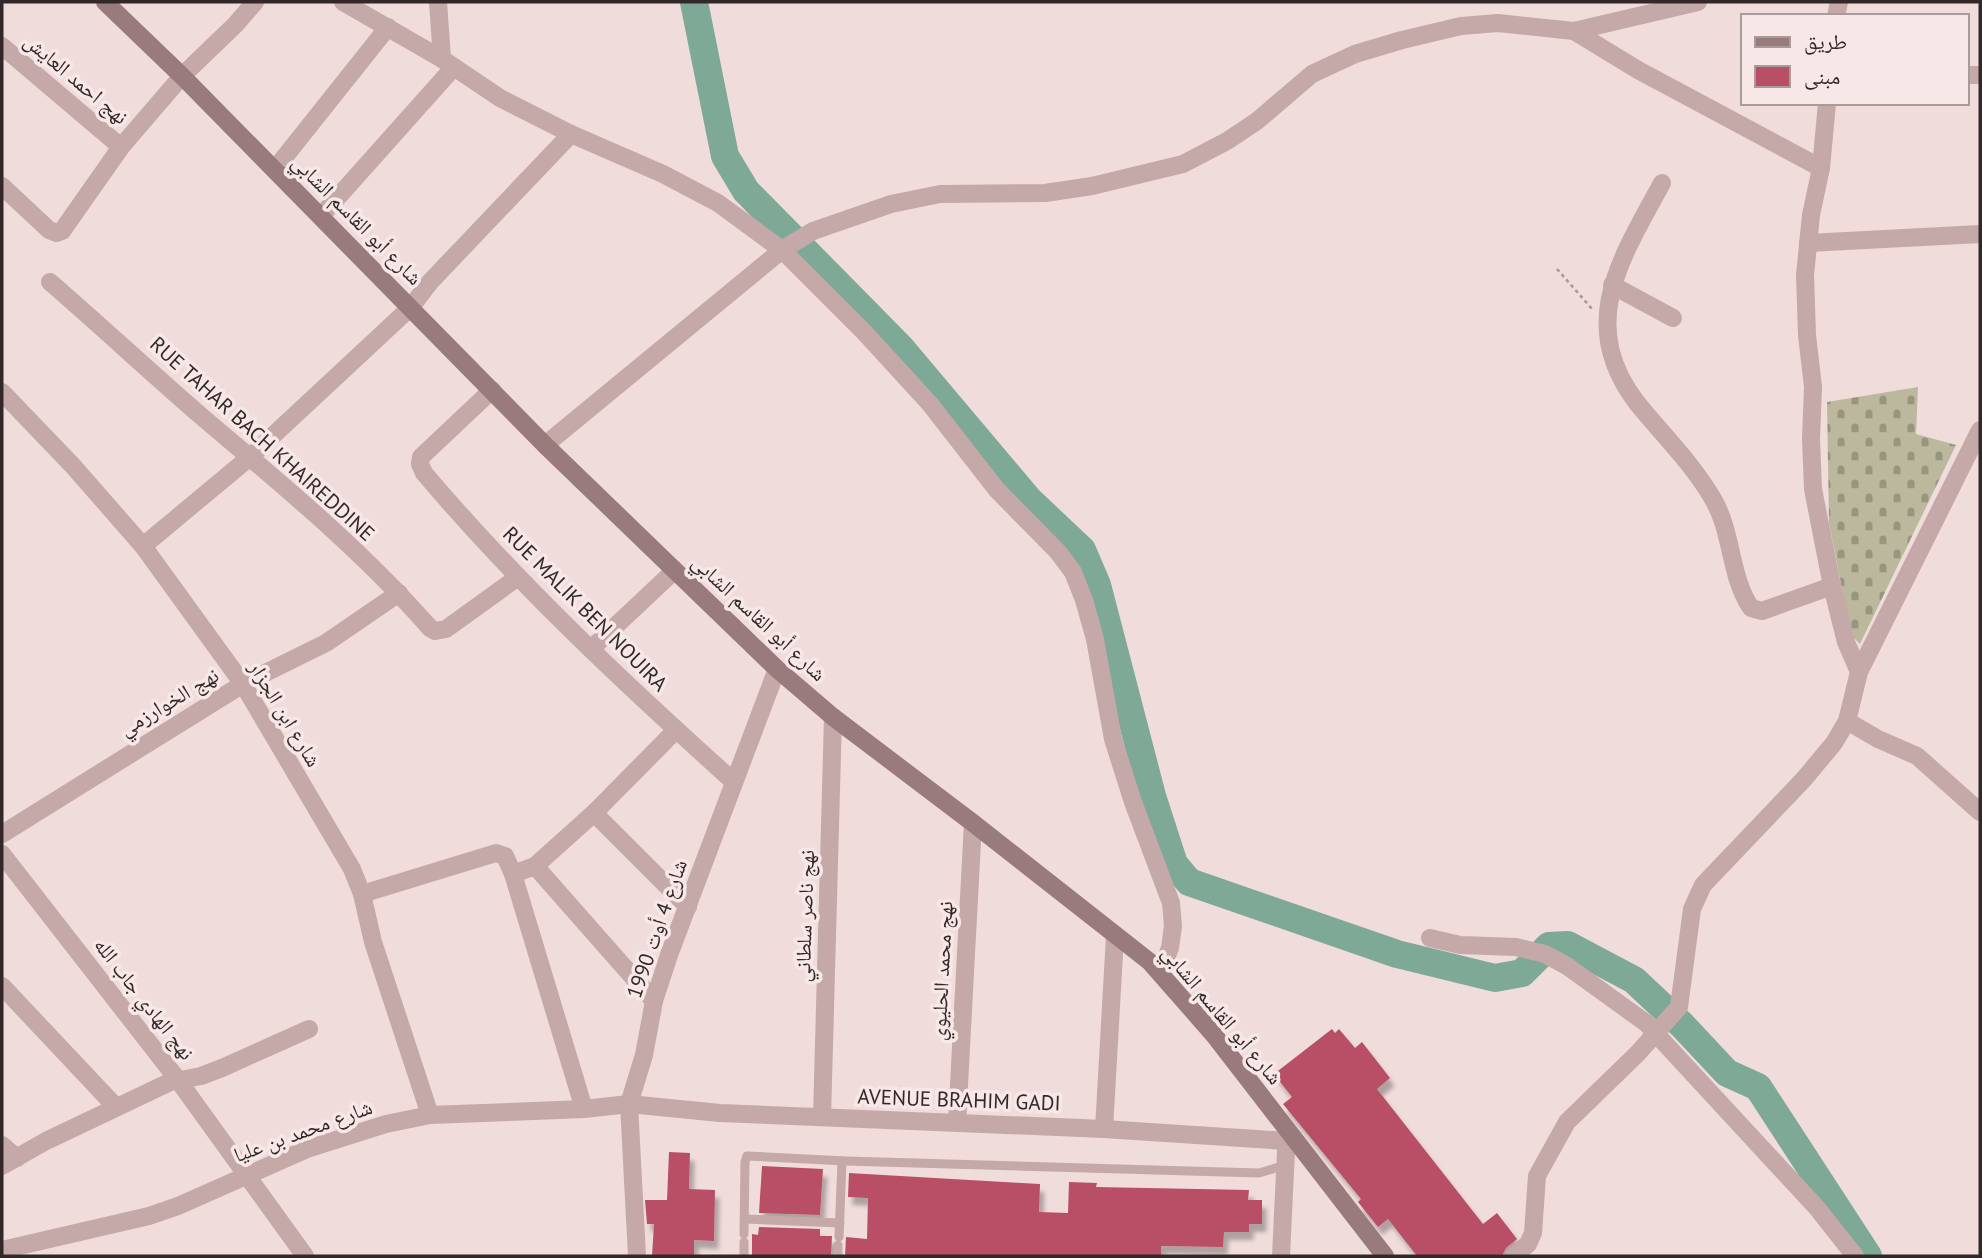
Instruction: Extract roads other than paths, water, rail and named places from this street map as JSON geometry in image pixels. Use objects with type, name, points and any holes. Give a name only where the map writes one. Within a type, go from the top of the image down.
[{"type":"main road","name":"شارع أبو القاسم الشابي","points":[[108,2],[545,445],[778,669],[833,717],[974,823],[1160,972],[1214,1035],[1287,1135],[1385,1256]]},
{"type":"street","points":[[2,186],[49,230],[57,233],[67,226],[121,147],[182,76],[255,2]]},
{"type":"street","points":[[343,2],[448,63],[500,98],[571,134],[663,174],[718,203],[787,247],[920,394],[997,490],[1058,552],[1073,572],[1084,600],[1095,639],[1113,739],[1133,802],[1171,903],[1173,926],[1160,972]]},
{"type":"street","points":[[321,216],[448,63],[438,2]]},
{"type":"street","points":[[545,445],[787,247],[813,231],[891,204],[940,194],[1045,193],[1092,186],[1183,164],[1227,141],[1257,121],[1312,74],[1355,54],[1402,40],[1461,26],[1498,23],[1574,31],[1699,2]]},
{"type":"street","points":[[275,169],[388,27]]},
{"type":"street","points":[[1574,31],[1638,70],[1821,168]]},
{"type":"street","name":"نهج احمد العايش","points":[[2,46],[121,147]]},
{"type":"street","points":[[1826,105],[1821,168],[1808,243],[1806,306],[1813,387],[1813,489],[1846,642],[1859,672]]},
{"type":"street","points":[[142,546],[250,457],[411,307],[430,282],[571,134]]},
{"type":"street","points":[[1662,183],[1626,251],[1612,285],[1608,344],[1618,371],[1636,401],[1685,458],[1719,510],[1732,548],[1740,586],[1751,608],[1762,611],[1832,586]]},
{"type":"street","points":[[1808,243],[1980,234]]},
{"type":"street","name":"RUE TAHAR BACH KHAIREDDINE","points":[[50,282],[314,511],[400,593],[430,628],[440,631],[519,577]]},
{"type":"street","points":[[1612,285],[1673,318]]},
{"type":"street","name":"RUE MALIK BEN NOUIRA","points":[[492,390],[421,457],[424,473],[519,577],[591,649],[734,782]]},
{"type":"street","name":"شارع ابن الجزار","points":[[2,392],[73,466],[142,546],[243,684],[352,869],[430,1115]]},
{"type":"street","points":[[1514,1256],[1528,1244],[1533,1233],[1537,1176],[1567,1122],[1661,1029],[1679,1007],[1692,909],[1703,885],[1822,759],[1847,721],[1859,672],[1980,430]]},
{"type":"street","points":[[591,649],[674,571]]},
{"type":"street","name":"نهج الخوارزمي","points":[[2,834],[243,684],[326,643],[400,593]]},
{"type":"street","name":"شارع 4 أوت 1990","points":[[637,1256],[629,1104],[644,1055],[654,1001],[669,955],[778,669]]},
{"type":"street","name":"نهج ناصر سلطاني","points":[[822,1117],[833,717]]},
{"type":"street","points":[[1847,721],[1878,739],[1917,756],[1980,812]]},
{"type":"street","points":[[513,874],[535,866],[594,813],[676,730]]},
{"type":"street","points":[[594,813],[688,907]]},
{"type":"street","name":"نهج محمد الحليوي","points":[[957,1122],[974,823]]},
{"type":"street","points":[[362,894],[496,853],[505,856],[513,874],[584,1109]]},
{"type":"street","name":"نهج الهادي جاب الله","points":[[2,855],[178,1080],[305,1256]]},
{"type":"street","points":[[535,866],[654,1001]]},
{"type":"street","points":[[1104,1129],[1115,936]]},
{"type":"street","points":[[1430,938],[1460,945],[1516,947],[1545,954],[1661,1029],[1817,1208],[1855,1256]]},
{"type":"street","points":[[2,986],[116,1107]]},
{"type":"street","points":[[2,1145],[9,1162],[116,1107],[178,1080],[212,1072],[309,1029]]},
{"type":"street","name":"AVENUE BRAHIM GADI","points":[[629,1104],[720,1113],[1287,1135]]},
{"type":"street","name":"شارع محمد بن عليا","points":[[2,1250],[24,1250],[66,1236],[149,1216],[178,1206],[307,1149],[386,1124],[430,1115],[584,1109],[629,1104]]},
{"type":"street","points":[[1281,1256],[1287,1135]]},
{"type":"lane","points":[[744,1256],[747,1156],[1259,1173],[1286,1166]]},
{"type":"lane","points":[[838,1256],[842,1161]]},
{"type":"lane","points":[[745,1219],[840,1223]]},
{"type":"waterway","points":[[694,2],[725,156],[746,191],[900,347],[1029,500],[1082,550],[1097,585],[1152,796],[1174,864],[1189,882],[1397,954],[1495,978],[1522,973],[1549,946],[1568,945],[1634,980],[1682,1025],[1727,1073],[1758,1087],[1868,1256]]}]
